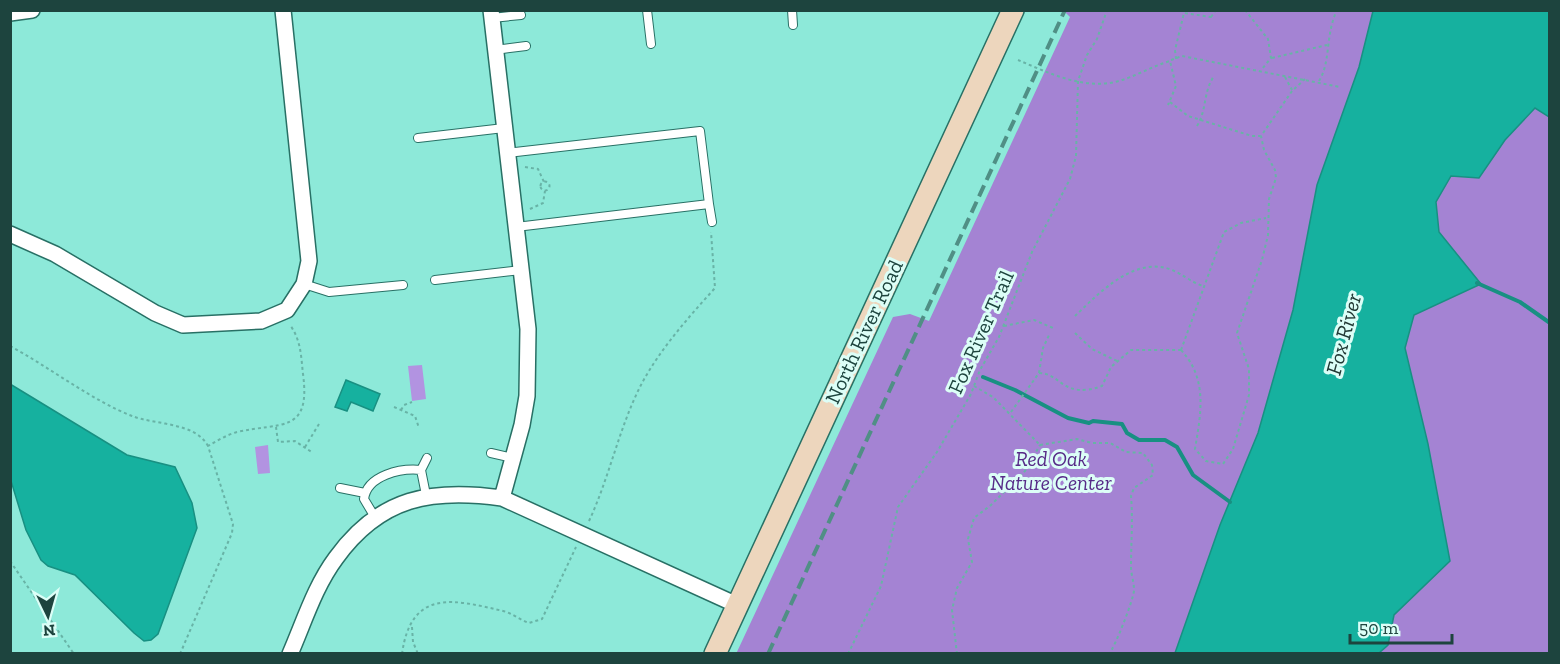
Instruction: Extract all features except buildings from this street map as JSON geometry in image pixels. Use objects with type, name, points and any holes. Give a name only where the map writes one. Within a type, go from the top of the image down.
[{"type":"main road","name":"North River Road","points":[[715,654],[1013,10]]},
{"type":"street","points":[[10,13],[32,10]]},
{"type":"street","points":[[10,234],[56,254],[154,313],[183,325],[261,321],[287,310],[304,284],[309,261],[283,10]]},
{"type":"street","points":[[491,14],[521,270],[528,363],[522,425],[502,498]]},
{"type":"street","points":[[290,654],[335,558],[360,530],[398,506],[426,495],[465,493],[502,498],[737,605]]},
{"type":"lane","points":[[647,10],[651,44]]},
{"type":"lane","points":[[792,10],[793,25]]},
{"type":"lane","points":[[491,14],[521,15]]},
{"type":"lane","points":[[495,50],[526,46]]},
{"type":"lane","points":[[418,138],[504,128]]},
{"type":"lane","points":[[507,153],[700,131],[712,222]]},
{"type":"lane","points":[[516,227],[709,204]]},
{"type":"lane","points":[[435,280],[521,270]]},
{"type":"lane","points":[[304,284],[329,292],[402,285]]},
{"type":"lane","points":[[491,453],[513,458]]},
{"type":"lane","points":[[426,495],[421,470],[427,458]]},
{"type":"lane","points":[[376,519],[364,500],[365,493],[372,482],[405,468],[421,470]]},
{"type":"lane","points":[[340,488],[365,493]]},
{"type":"path","name":"Fox River Trail","points":[[848,654],[882,586],[898,507],[937,452],[974,386],[1003,326],[1032,252],[1070,179],[1076,156],[1078,81],[1107,10]]},
{"type":"path","points":[[1176,59],[1175,50],[1184,14],[1211,18],[1216,10]]},
{"type":"path","points":[[1245,10],[1268,39],[1271,58]]},
{"type":"path","points":[[1321,81],[1326,61],[1329,30],[1337,10]]},
{"type":"path","points":[[1262,69],[1271,58],[1327,45]]},
{"type":"path","points":[[1200,59],[1201,54]]},
{"type":"path","points":[[1018,60],[1078,81],[1114,82],[1182,56],[1262,69],[1286,77],[1321,81],[1340,87]]},
{"type":"path","points":[[1170,61],[1175,80],[1175,91],[1169,104],[1184,114],[1201,120],[1252,136],[1261,136]]},
{"type":"path","points":[[1197,126],[1206,107],[1206,92],[1214,76]]},
{"type":"path","points":[[1286,77],[1292,91]]},
{"type":"path","points":[[1267,218],[1241,223],[1224,232],[1181,350],[1201,384],[1201,422],[1195,449],[1206,461],[1223,464],[1233,449],[1249,395],[1249,369],[1237,333],[1262,260],[1268,235],[1267,218],[1276,178],[1275,170],[1264,150],[1261,136],[1292,91],[1305,79]]},
{"type":"path","points":[[525,167],[538,170],[544,182],[549,186],[545,191],[543,203],[530,209]]},
{"type":"path","points":[[544,182],[540,187],[545,191]]},
{"type":"path","points":[[586,526],[604,489],[641,385],[666,345],[714,288],[712,222]]},
{"type":"path","points":[[1074,316],[1114,279],[1140,270],[1165,267],[1203,286]]},
{"type":"path","points":[[208,446],[238,432],[276,427],[296,419],[305,397],[299,341],[282,312]]},
{"type":"path","points":[[1003,326],[1034,320],[1053,328]]},
{"type":"path","points":[[1040,373],[1043,348],[1050,333]]},
{"type":"path","points":[[1075,333],[1092,349],[1117,361]]},
{"type":"path","points":[[10,346],[131,416],[185,429],[204,440],[208,446],[233,524],[232,533],[180,654]]},
{"type":"path","points":[[1011,412],[1031,380],[1040,373],[1045,373],[1067,389],[1091,390],[1102,387],[1111,367],[1131,350],[1181,350]]},
{"type":"path","points":[[974,386],[993,397],[1011,412],[1040,445]]},
{"type":"path","points":[[402,410],[404,405],[412,402]]},
{"type":"path","points":[[394,407],[415,416],[419,428]]},
{"type":"path","points":[[305,447],[319,424]]},
{"type":"path","points":[[276,427],[278,442],[296,441],[313,453]]},
{"type":"path","points":[[1040,445],[1077,439],[1092,444],[1110,443],[1126,452],[1143,453],[1152,465],[1153,475],[1134,488],[1131,496],[1131,570],[1134,589],[1130,609],[1123,619],[1114,649],[1109,654]]},
{"type":"path","points":[[957,654],[952,610],[957,588],[972,562],[968,539],[974,518],[991,505],[1025,471],[1040,445]]},
{"type":"path","points":[[402,654],[412,626],[432,604],[451,600],[503,611],[529,623],[536,622],[548,610],[578,544]]},
{"type":"path","points":[[10,561],[74,654]]},
{"type":"path","points":[[412,626],[413,642],[418,654]]},
{"type":"shaded area","points":[[422,365],[426,399],[412,401],[408,366]]},
{"type":"shaded area","points":[[268,445],[270,473],[258,474],[255,447]]},
{"type":"green space","name":"Red Oak Nature Center","points":[[1064,11],[1373,11],[1359,67],[1317,185],[1293,310],[1258,433],[1220,525],[1175,653],[736,654],[893,317],[910,314],[929,321],[1070,17]]},
{"type":"green space","points":[[1535,108],[1550,117],[1549,653],[1379,654],[1388,645],[1394,615],[1450,561],[1428,444],[1405,348],[1414,315],[1481,284],[1439,232],[1436,202],[1451,176],[1479,178],[1505,140]]},
{"type":"water","name":"Fox River","points":[[1373,11],[1549,11],[1549,117],[1535,108],[1505,140],[1479,178],[1451,176],[1436,202],[1439,232],[1481,284],[1414,315],[1405,348],[1428,444],[1450,561],[1394,615],[1388,645],[1379,653],[1175,653],[1220,525],[1258,433],[1293,310],[1317,185],[1359,67]]},
{"type":"water","points":[[346,380],[380,394],[373,411],[351,402],[347,411],[335,407]]},
{"type":"water","points":[[10,384],[127,455],[175,467],[192,503],[197,528],[158,634],[151,640],[144,641],[134,633],[75,575],[48,566],[41,560],[26,530],[11,481]]},
{"type":"waterway","points":[[1477,283],[1520,302],[1550,323]]},
{"type":"waterway","points":[[983,377],[1015,390],[1068,418],[1089,423],[1093,421],[1122,424],[1127,433],[1139,440],[1165,440],[1177,447],[1193,475],[1230,502]]},
{"type":"railway","points":[[768,654],[1065,10]]}]
